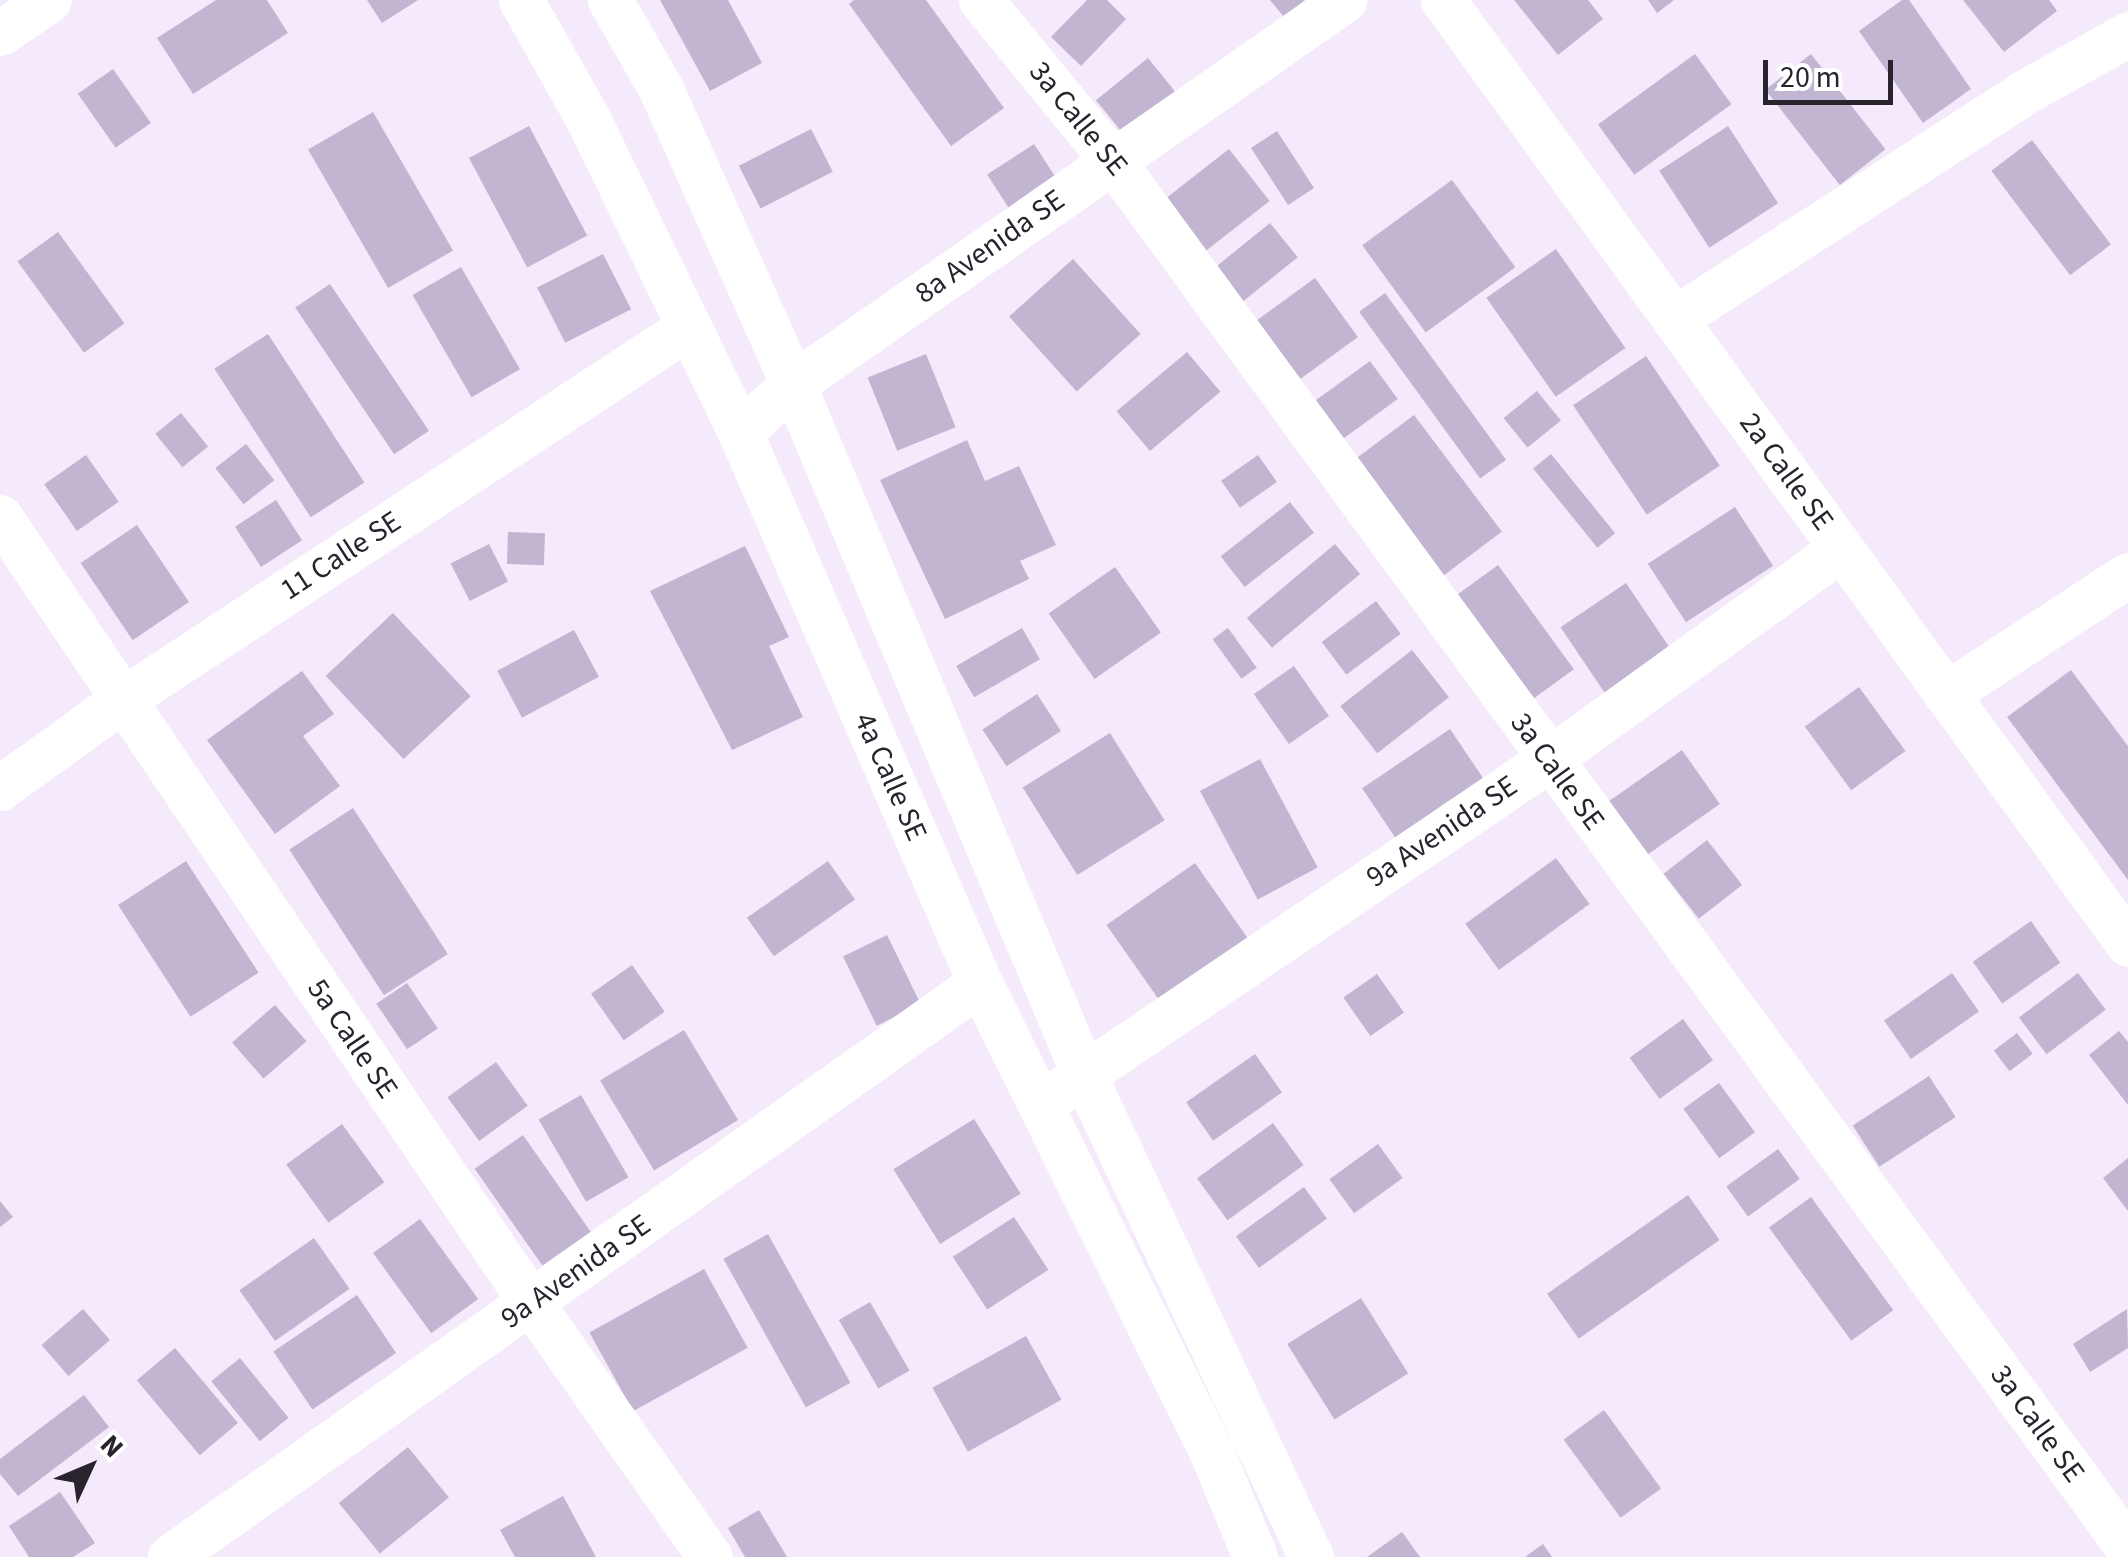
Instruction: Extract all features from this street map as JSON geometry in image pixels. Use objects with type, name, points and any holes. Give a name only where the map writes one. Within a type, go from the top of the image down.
[{"type":"street","points":[[0,33],[49,0]]},
{"type":"street","name":"4a Calle SE","points":[[521,0],[588,119],[686,328],[740,432],[980,983],[1037,1106],[1213,1456],[1255,1557]]},
{"type":"street","name":"4a Calle SE","points":[[610,0],[662,89],[793,384],[1084,1075],[1311,1557]]},
{"type":"street","name":"3a Calle SE","points":[[982,0],[1113,161],[2128,1548]]},
{"type":"street","name":"8a Avenida SE","points":[[740,432],[793,384],[1344,0]]},
{"type":"street","name":"2a Calle SE","points":[[1443,0],[2128,944]]},
{"type":"street","points":[[1674,318],[2024,93],[2128,34]]},
{"type":"street","name":"11 Calle SE","points":[[0,788],[122,700],[686,328]]},
{"type":"street","name":"5a Calle SE","points":[[0,516],[532,1304],[710,1557]]},
{"type":"street","name":"9a Avenida SE","points":[[1037,1106],[1548,760],[1841,548]]},
{"type":"street","points":[[1946,694],[2128,575]]},
{"type":"street","name":"9a Avenida SE","points":[[170,1557],[980,983]]},
{"type":"building","points":[[216,0],[267,0],[288,33],[193,94],[157,38]]},
{"type":"building","points":[[367,0],[418,0],[382,23]]},
{"type":"building","points":[[660,0],[728,0],[762,63],[710,91]]},
{"type":"building","points":[[854,0],[926,0],[1004,108],[951,146],[849,4]]},
{"type":"building","points":[[1087,0],[1107,0],[1126,19],[1081,66],[1051,37]]},
{"type":"building","points":[[1270,0],[1305,0],[1284,17]]},
{"type":"building","points":[[1514,0],[1588,0],[1603,19],[1558,55]]},
{"type":"building","points":[[1648,0],[1674,0],[1657,13]]},
{"type":"building","points":[[1902,0],[1909,0],[1971,89],[1923,123],[1859,31]]},
{"type":"building","points":[[1963,0],[2049,0],[2057,11],[2004,52]]},
{"type":"building","points":[[1695,54],[1731,104],[1634,175],[1598,125]]},
{"type":"building","points":[[1811,54],[1885,149],[1840,185],[1765,90]]},
{"type":"building","points":[[1148,58],[1175,91],[1123,134],[1096,100]]},
{"type":"building","points":[[113,69],[151,123],[116,148],[78,94]]},
{"type":"building","points":[[373,112],[453,251],[388,288],[308,150]]},
{"type":"building","points":[[529,126],[587,235],[527,267],[469,158]]},
{"type":"building","points":[[1728,126],[1778,203],[1709,248],[1659,171]]},
{"type":"building","points":[[811,129],[833,172],[761,209],[739,166]]},
{"type":"building","points":[[1277,131],[1314,188],[1288,205],[1251,148]]},
{"type":"building","points":[[2032,140],[2111,245],[2070,275],[1991,171]]},
{"type":"building","points":[[1034,144],[1056,178],[1009,208],[987,174]]},
{"type":"building","points":[[1229,149],[1270,201],[1205,251],[1164,199]]},
{"type":"building","points":[[1452,180],[1515,267],[1426,333],[1362,245]]},
{"type":"building","points":[[1270,223],[1298,257],[1236,308],[1208,273]]},
{"type":"building","points":[[58,232],[124,323],[84,353],[18,261]]},
{"type":"building","points":[[1556,249],[1625,348],[1556,397],[1486,298]]},
{"type":"building","points":[[603,254],[631,309],[565,343],[537,288]]},
{"type":"building","points":[[1073,259],[1141,334],[1077,392],[1009,317]]},
{"type":"building","points":[[461,267],[520,369],[472,397],[413,295]]},
{"type":"building","points":[[1315,278],[1358,337],[1290,386],[1247,327]]},
{"type":"building","points":[[330,284],[429,431],[394,454],[295,307]]},
{"type":"building","points":[[1385,293],[1506,460],[1480,478],[1359,312]]},
{"type":"building","points":[[268,334],[364,482],[311,517],[214,369]]},
{"type":"building","points":[[1187,352],[1220,392],[1150,451],[1117,411]]},
{"type":"building","points":[[926,354],[956,427],[897,451],[868,378]]},
{"type":"building","points":[[1646,356],[1720,465],[1647,515],[1573,405]]},
{"type":"building","points":[[1370,361],[1398,399],[1332,447],[1304,409]]},
{"type":"building","points":[[1537,391],[1561,421],[1527,448],[1504,418]]},
{"type":"building","points":[[181,413],[208,446],[182,467],[155,434]]},
{"type":"building","points":[[1414,415],[1502,532],[1440,578],[1353,461]]},
{"type":"building","points":[[967,440],[985,481],[1019,466],[1056,545],[1020,561],[1029,579],[945,619],[880,480]]},
{"type":"building","points":[[246,444],[274,480],[244,504],[215,468]]},
{"type":"building","points":[[1551,454],[1615,533],[1597,548],[1533,468]]},
{"type":"building","points":[[86,455],[119,502],[77,531],[44,484]]},
{"type":"building","points":[[1258,455],[1277,482],[1240,508],[1221,481]]},
{"type":"building","points":[[276,500],[302,540],[261,567],[235,527]]},
{"type":"building","points":[[1290,502],[1314,533],[1245,587],[1221,556]]},
{"type":"building","points":[[1735,507],[1773,566],[1686,622],[1648,564]]},
{"type":"building","points":[[137,525],[189,602],[133,640],[81,563]]},
{"type":"building","points":[[508,532],[545,533],[544,565],[507,564]]},
{"type":"building","points":[[489,544],[508,581],[470,601],[451,564]]},
{"type":"building","points":[[1335,544],[1360,574],[1272,648],[1247,618]]},
{"type":"building","points":[[745,546],[789,637],[769,646],[803,717],[732,750],[650,591]]},
{"type":"building","points":[[1498,565],[1574,669],[1520,709],[1444,604]]},
{"type":"building","points":[[1115,567],[1161,633],[1095,679],[1049,613]]},
{"type":"building","points":[[1626,583],[1674,653],[1608,698],[1561,627]]},
{"type":"building","points":[[1376,601],[1401,634],[1346,675],[1322,642]]},
{"type":"building","points":[[393,613],[471,696],[403,759],[326,676]]},
{"type":"building","points":[[1022,628],[1040,659],[974,697],[956,666]]},
{"type":"building","points":[[1228,628],[1257,668],[1241,679],[1213,639]]},
{"type":"building","points":[[574,630],[599,677],[522,718],[497,671]]},
{"type":"building","points":[[1412,650],[1449,697],[1377,753],[1340,706]]},
{"type":"building","points":[[1294,666],[1329,716],[1289,744],[1254,694]]},
{"type":"building","points":[[2071,670],[2128,746],[2128,880],[2007,717]]},
{"type":"building","points":[[302,671],[334,714],[303,736],[340,786],[275,834],[207,740]]},
{"type":"building","points":[[1859,687],[1905,751],[1851,790],[1805,726]]},
{"type":"building","points":[[1037,694],[1061,731],[1006,766],[982,729]]},
{"type":"building","points":[[1450,729],[1485,780],[1397,840],[1362,788]]},
{"type":"building","points":[[1110,733],[1165,820],[1077,875],[1023,788]]},
{"type":"building","points":[[1682,750],[1720,804],[1644,857],[1607,803]]},
{"type":"building","points":[[1260,759],[1318,868],[1258,900],[1200,791]]},
{"type":"building","points":[[353,808],[448,954],[384,995],[289,849]]},
{"type":"building","points":[[1707,840],[1742,885],[1699,919],[1664,874]]},
{"type":"building","points":[[1556,858],[1590,904],[1499,970],[1465,924]]},
{"type":"building","points":[[186,861],[258,973],[191,1017],[118,905]]},
{"type":"building","points":[[828,861],[855,900],[774,956],[747,918]]},
{"type":"building","points":[[1195,863],[1248,938],[1159,1000],[1107,925]]},
{"type":"building","points":[[2031,921],[2060,963],[2002,1004],[1973,962]]},
{"type":"building","points":[[887,935],[921,1004],[877,1026],[843,956]]},
{"type":"building","points":[[632,965],[665,1012],[624,1040],[591,994]]},
{"type":"building","points":[[1952,973],[1979,1012],[1911,1059],[1884,1021]]},
{"type":"building","points":[[2078,973],[2106,1010],[2047,1054],[2019,1018]]},
{"type":"building","points":[[1377,974],[1404,1013],[1370,1036],[1343,998]]},
{"type":"building","points":[[407,983],[438,1029],[407,1049],[376,1004]]},
{"type":"building","points":[[275,1005],[306,1041],[263,1079],[232,1042]]},
{"type":"building","points":[[1683,1019],[1713,1060],[1660,1099],[1630,1058]]},
{"type":"building","points":[[684,1030],[738,1120],[654,1170],[600,1080]]},
{"type":"building","points":[[2119,1031],[2128,1042],[2128,1105],[2089,1055]]},
{"type":"building","points":[[2017,1033],[2033,1054],[2009,1071],[1994,1050]]},
{"type":"building","points":[[1255,1054],[1282,1093],[1213,1141],[1186,1102]]},
{"type":"building","points":[[496,1062],[528,1106],[479,1141],[447,1097]]},
{"type":"building","points":[[1929,1076],[1956,1117],[1879,1167],[1853,1126]]},
{"type":"building","points":[[1719,1083],[1755,1132],[1719,1158],[1683,1109]]},
{"type":"building","points":[[581,1095],[628,1177],[586,1202],[539,1120]]},
{"type":"building","points":[[974,1119],[1021,1194],[940,1244],[893,1169]]},
{"type":"building","points":[[1273,1123],[1304,1165],[1228,1220],[1197,1178]]},
{"type":"building","points":[[342,1124],[384,1182],[328,1223],[286,1165]]},
{"type":"building","points":[[523,1135],[591,1232],[542,1266],[475,1169]]},
{"type":"building","points":[[1378,1144],[1403,1178],[1354,1213],[1329,1179]]},
{"type":"building","points":[[1778,1149],[1800,1179],[1748,1217],[1726,1187]]},
{"type":"building","points":[[2128,1158],[2128,1211],[2103,1178]]},
{"type":"building","points":[[1304,1187],[1327,1219],[1259,1268],[1236,1236]]},
{"type":"building","points":[[1688,1195],[1720,1240],[1579,1339],[1547,1294]]},
{"type":"building","points":[[1811,1197],[1893,1310],[1851,1341],[1769,1228]]},
{"type":"building","points":[[0,1201],[13,1217],[0,1227]]},
{"type":"building","points":[[1014,1217],[1048,1270],[987,1310],[953,1257]]},
{"type":"building","points":[[420,1219],[478,1299],[431,1333],[373,1253]]},
{"type":"building","points":[[768,1234],[850,1383],[806,1407],[723,1259]]},
{"type":"building","points":[[314,1238],[350,1289],[275,1341],[239,1290]]},
{"type":"building","points":[[704,1269],[748,1348],[633,1411],[589,1333]]},
{"type":"building","points":[[357,1295],[396,1353],[312,1410],[273,1351]]},
{"type":"building","points":[[1361,1298],[1408,1373],[1334,1420],[1287,1344]]},
{"type":"building","points":[[870,1302],[909,1370],[878,1388],[839,1320]]},
{"type":"building","points":[[83,1309],[110,1340],[68,1376],[41,1345]]},
{"type":"building","points":[[2127,1309],[2128,1348],[2090,1372],[2073,1344]]},
{"type":"building","points":[[1026,1336],[1061,1400],[968,1452],[932,1388]]},
{"type":"building","points":[[175,1348],[238,1423],[200,1455],[137,1380]]},
{"type":"building","points":[[240,1358],[288,1418],[260,1441],[211,1381]]},
{"type":"building","points":[[84,1395],[109,1427],[18,1496],[0,1474],[0,1459]]},
{"type":"building","points":[[1604,1410],[1661,1488],[1621,1518],[1564,1439]]},
{"type":"building","points":[[408,1447],[449,1498],[380,1554],[339,1503]]},
{"type":"building","points":[[60,1492],[95,1543],[73,1557],[29,1557],[9,1526]]},
{"type":"building","points":[[563,1496],[596,1557],[515,1557],[500,1530]]},
{"type":"building","points":[[759,1510],[787,1557],[745,1557],[728,1528]]},
{"type":"building","points":[[1402,1532],[1420,1557],[1367,1557]]},
{"type":"building","points":[[1543,1544],[1552,1557],[1525,1557]]}]
